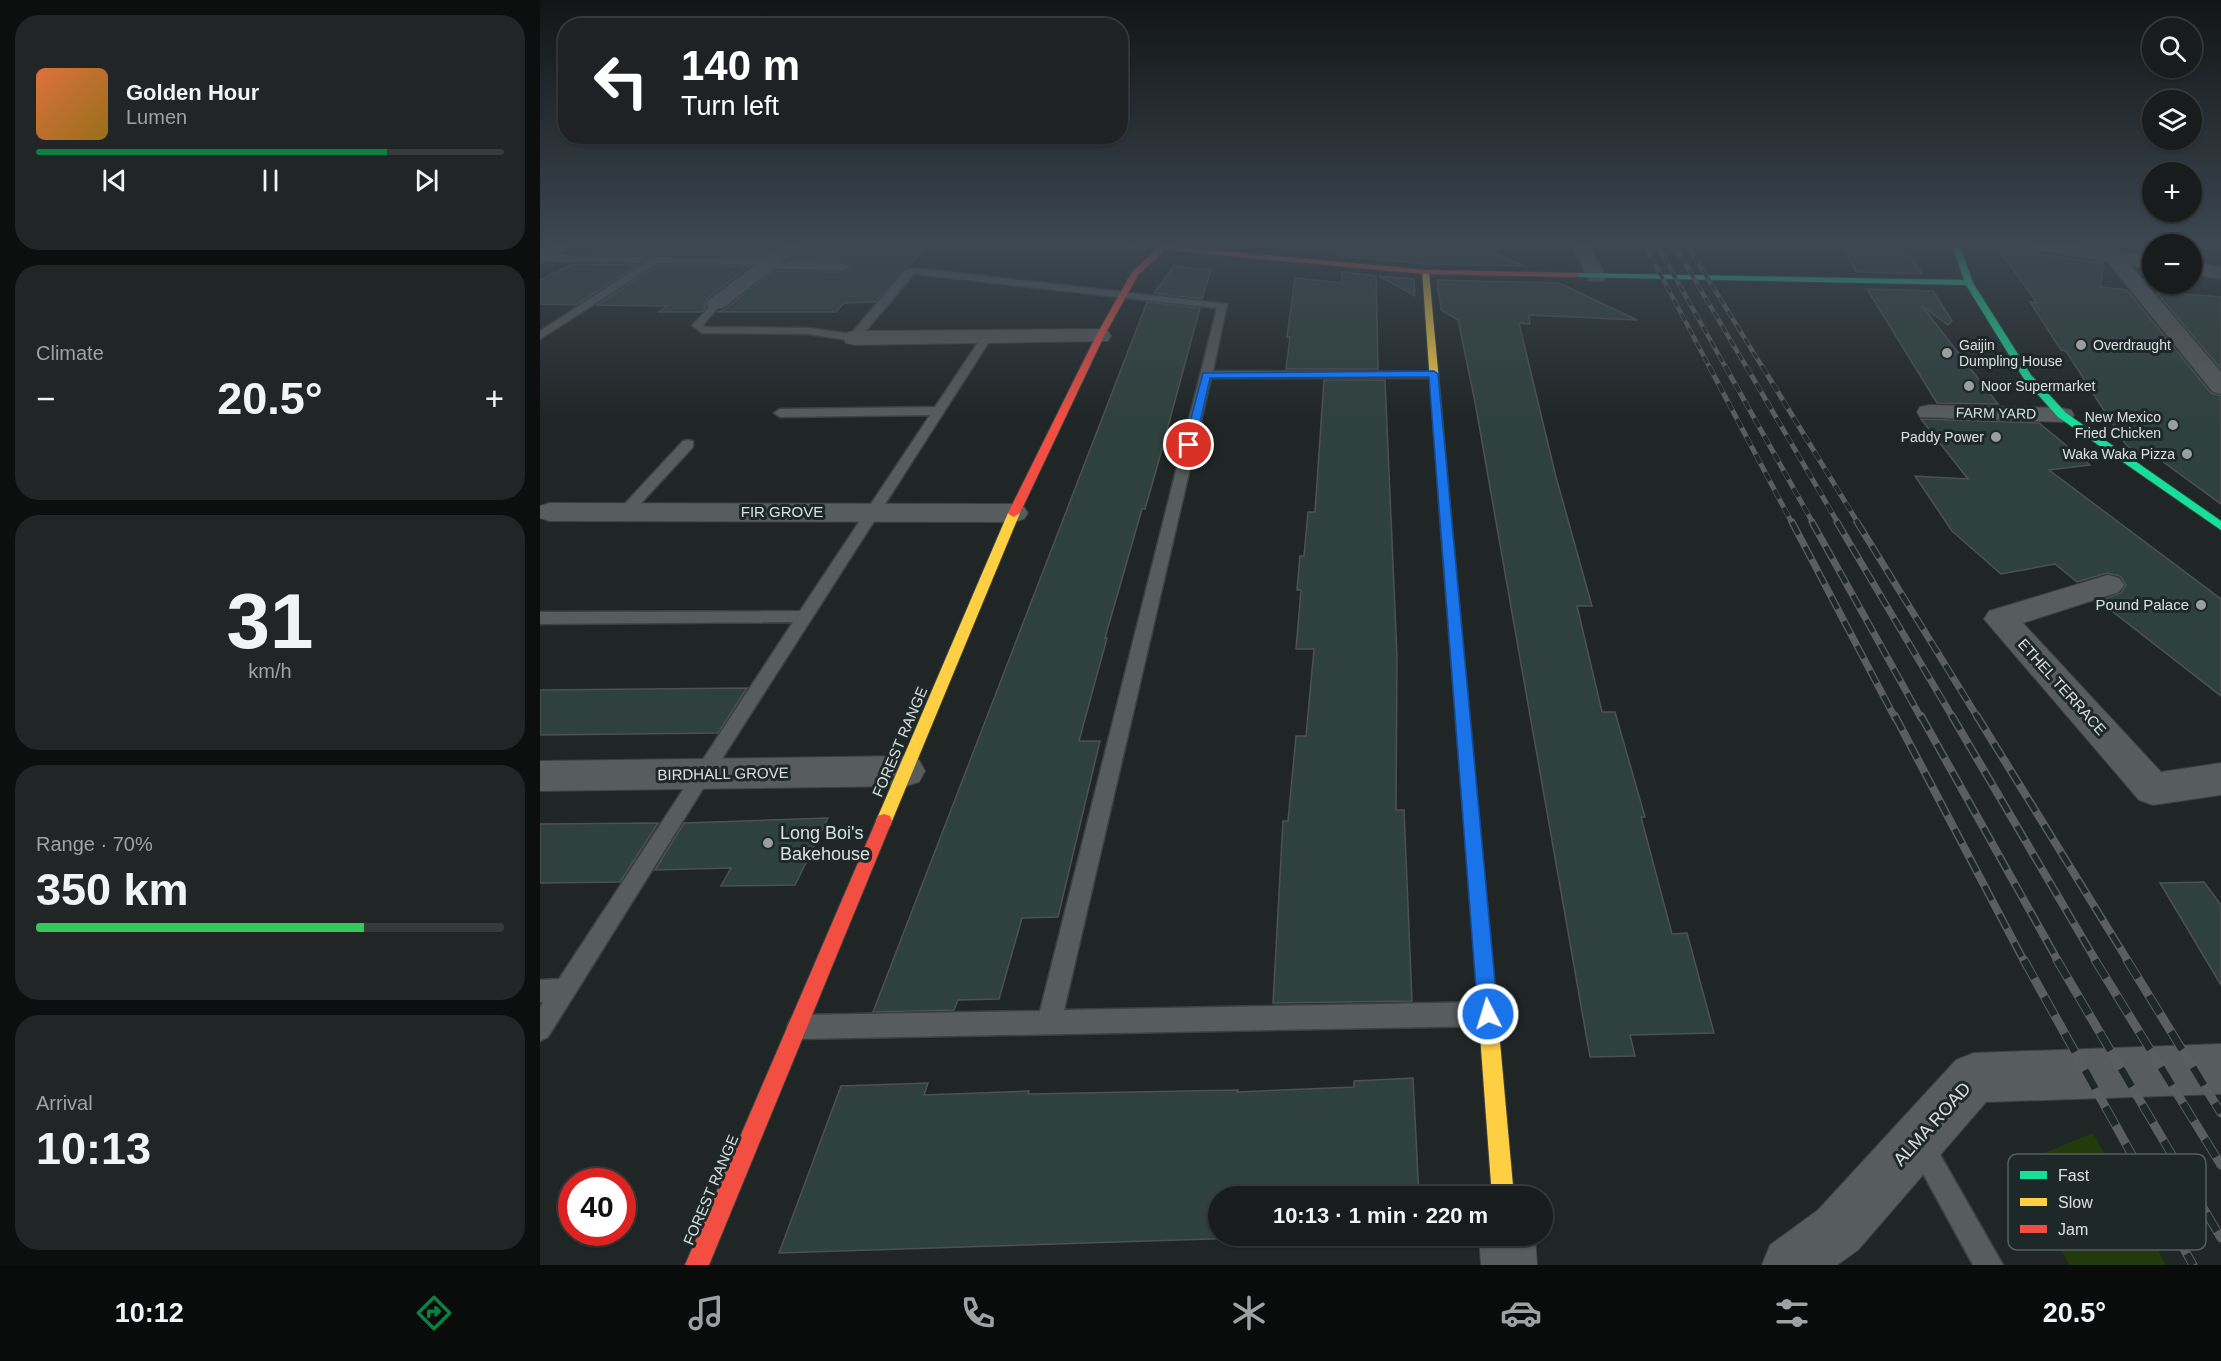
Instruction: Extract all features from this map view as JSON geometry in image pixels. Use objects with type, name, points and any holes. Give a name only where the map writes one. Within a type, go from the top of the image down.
[{"type":"main road","name":"FOREST RANGE","points":[[697,1265],[1014,513],[1100,336],[1119,302]]},
{"type":"main road","points":[[1428,302],[1502,1186]]},
{"type":"main road","points":[[1981,302],[2028,377],[2062,415],[2218,522]]},
{"type":"street","points":[[2151,302],[2221,387]]},
{"type":"street","points":[[854,338],[1100,336]]},
{"type":"street","points":[[2193,353],[2221,350]]},
{"type":"street","name":"FARM YARD","points":[[1929,412],[2062,415]]},
{"type":"street","name":"FIR GROVE","points":[[549,512],[1014,513]]},
{"type":"street","name":"ETHEL TERRACE","points":[[2108,585],[2000,619],[2153,789],[2221,779]]},
{"type":"street","name":"BIRDHALL GROVE","points":[[540,776],[906,771]]},
{"type":"street","name":"ALMA ROAD","points":[[1790,1265],[1838,1230],[1974,1078],[2221,1069]]},
{"type":"street","points":[[1508,1246],[1509,1265]]},
{"type":"lane","points":[[540,336],[592,302]]},
{"type":"lane","points":[[716,304],[697,325],[702,330],[808,331],[854,338],[884,302]]},
{"type":"lane","points":[[1049,1022],[1223,306],[1190,302]]},
{"type":"lane","points":[[540,1029],[702,774],[987,337]]},
{"type":"lane","points":[[1206,375],[1434,374]]},
{"type":"lane","points":[[780,413],[939,411]]},
{"type":"lane","points":[[625,512],[688,444]]},
{"type":"lane","points":[[540,618],[806,616]]},
{"type":"lane","points":[[540,991],[565,990]]},
{"type":"lane","points":[[798,1027],[1488,1014]]},
{"type":"lane","points":[[1917,1140],[1989,1265]]},
{"type":"green space","points":[[2093,1133],[2105,1154],[2042,1154]]},
{"type":"green space","points":[[2061,1250],[2158,1250],[2166,1265],[2069,1265]]},
{"type":"building","points":[[540,302],[581,302],[576,305],[540,304]]},
{"type":"building","points":[[602,302],[705,302],[706,308],[702,312],[659,312],[667,306],[597,305]]},
{"type":"building","points":[[734,302],[874,302],[844,303],[836,312],[717,312],[724,310]]},
{"type":"building","points":[[1147,302],[1200,308],[1145,509],[1142,509],[1105,638],[1107,638],[1079,741],[1100,741],[1058,917],[1022,918],[999,999],[958,1000],[954,1010],[873,1012]]},
{"type":"building","points":[[1292,302],[1377,302],[1378,369],[1286,369],[1290,337],[1287,337]]},
{"type":"building","points":[[1440,302],[1599,302],[1637,320],[1529,315],[1530,324],[1519,323],[1556,477],[1592,606],[1577,606],[1602,712],[1615,712],[1645,817],[1641,817],[1672,934],[1687,933],[1714,1033],[1630,1035],[1635,1056],[1590,1057],[1475,402],[1458,320],[1441,310]]},
{"type":"building","points":[[1875,302],[1940,302],[1952,321],[1948,325],[1922,306],[1998,404],[1937,403]]},
{"type":"building","points":[[2030,302],[2137,302],[2211,393],[2221,396],[2221,504],[2155,456],[2144,457],[2126,445],[2066,351],[2061,350]]},
{"type":"building","points":[[2164,302],[2221,302],[2221,369]]},
{"type":"building","points":[[1324,380],[1385,380],[1397,656],[1396,810],[1404,810],[1412,1001],[1273,1003],[1283,821],[1288,821],[1296,736],[1306,736],[1314,649],[1296,649],[1301,590],[1297,590],[1300,556],[1304,556],[1308,512],[1315,512]]},
{"type":"building","points":[[1921,419],[2039,423],[2090,465],[2049,470],[2221,599],[2221,696],[2099,601],[2121,593],[2126,585],[2120,576],[2107,573],[2077,582],[2055,564],[2001,574],[1952,531],[1915,476],[1968,479]]},
{"type":"building","points":[[747,688],[718,733],[540,735],[540,690]]},
{"type":"building","name":"Long Boi's Bakehouse","points":[[828,818],[795,885],[721,886],[731,868],[655,870],[684,823]]},
{"type":"building","points":[[658,823],[620,882],[540,883],[540,824]]},
{"type":"building","points":[[2204,882],[2221,905],[2221,985],[2160,883]]},
{"type":"building","points":[[1413,1078],[1418,1186],[1208,1186],[1208,1239],[779,1253],[841,1086],[928,1083],[924,1095],[1029,1091],[1028,1094],[1238,1090],[1237,1092],[1354,1087],[1354,1081]]},
{"type":"railway","points":[[1675,302],[1710,368]]},
{"type":"railway","points":[[1689,302],[1726,368]]},
{"type":"railway","points":[[1708,302],[1747,368]]},
{"type":"railway","points":[[1722,302],[1763,368]]},
{"type":"railway","points":[[1709,366],[1792,523]]},
{"type":"railway","points":[[1725,366],[1813,523]]},
{"type":"railway","points":[[1746,366],[1838,523]]},
{"type":"railway","points":[[1762,366],[1858,523]]},
{"type":"railway","points":[[1792,522],[1895,718]]},
{"type":"railway","points":[[1812,522],[1921,718]]},
{"type":"railway","points":[[1837,522],[1953,718]]},
{"type":"railway","points":[[1857,522],[1978,718]]},
{"type":"railway","points":[[1895,716],[2024,961]]},
{"type":"railway","points":[[1921,716],[2058,961]]},
{"type":"railway","points":[[1952,716],[2096,961]]},
{"type":"railway","points":[[1977,716],[2128,961]]},
{"type":"railway","points":[[2024,960],[2131,1154]]},
{"type":"railway","points":[[2057,960],[2171,1154]]},
{"type":"railway","points":[[2095,960],[2221,1165]]},
{"type":"railway","points":[[2127,960],[2221,1113]]},
{"type":"railway","points":[[2206,1213],[2221,1238]]},
{"type":"railway","points":[[2185,1250],[2193,1265]]},
{"type":"traffic: fast","points":[[1981,302],[2027,377],[2062,415],[2221,526]]},
{"type":"traffic: slow","points":[[1428,302],[1447,535]]},
{"type":"traffic: slow","points":[[884,821],[1014,513]]},
{"type":"traffic: slow","points":[[1483,954],[1502,1186]]},
{"type":"traffic: jam","points":[[1014,513],[1100,336],[1119,302]]},
{"type":"traffic: jam","points":[[1447,535],[1483,954]]},
{"type":"traffic: jam","points":[[697,1265],[884,821]]},
{"type":"place","name":"Overdraught","points":[[2081,345]]},
{"type":"place","name":"Gaijin Dumpling House","points":[[1947,353]]},
{"type":"place","name":"Noor Supermarket","points":[[1969,386]]},
{"type":"place","name":"New Mexico Fried Chicken","points":[[2173,425]]},
{"type":"place","name":"Paddy Power","points":[[1996,437]]},
{"type":"place","name":"Waka Waka Pizza","points":[[2187,454]]},
{"type":"place","name":"Pound Palace","points":[[2201,605]]},
{"type":"place","name":"Long Boi's Bakehouse","points":[[768,843]]},
{"type":"route","points":[[1189,445],[1206,375],[1434,374],[1488,1014]]}]
